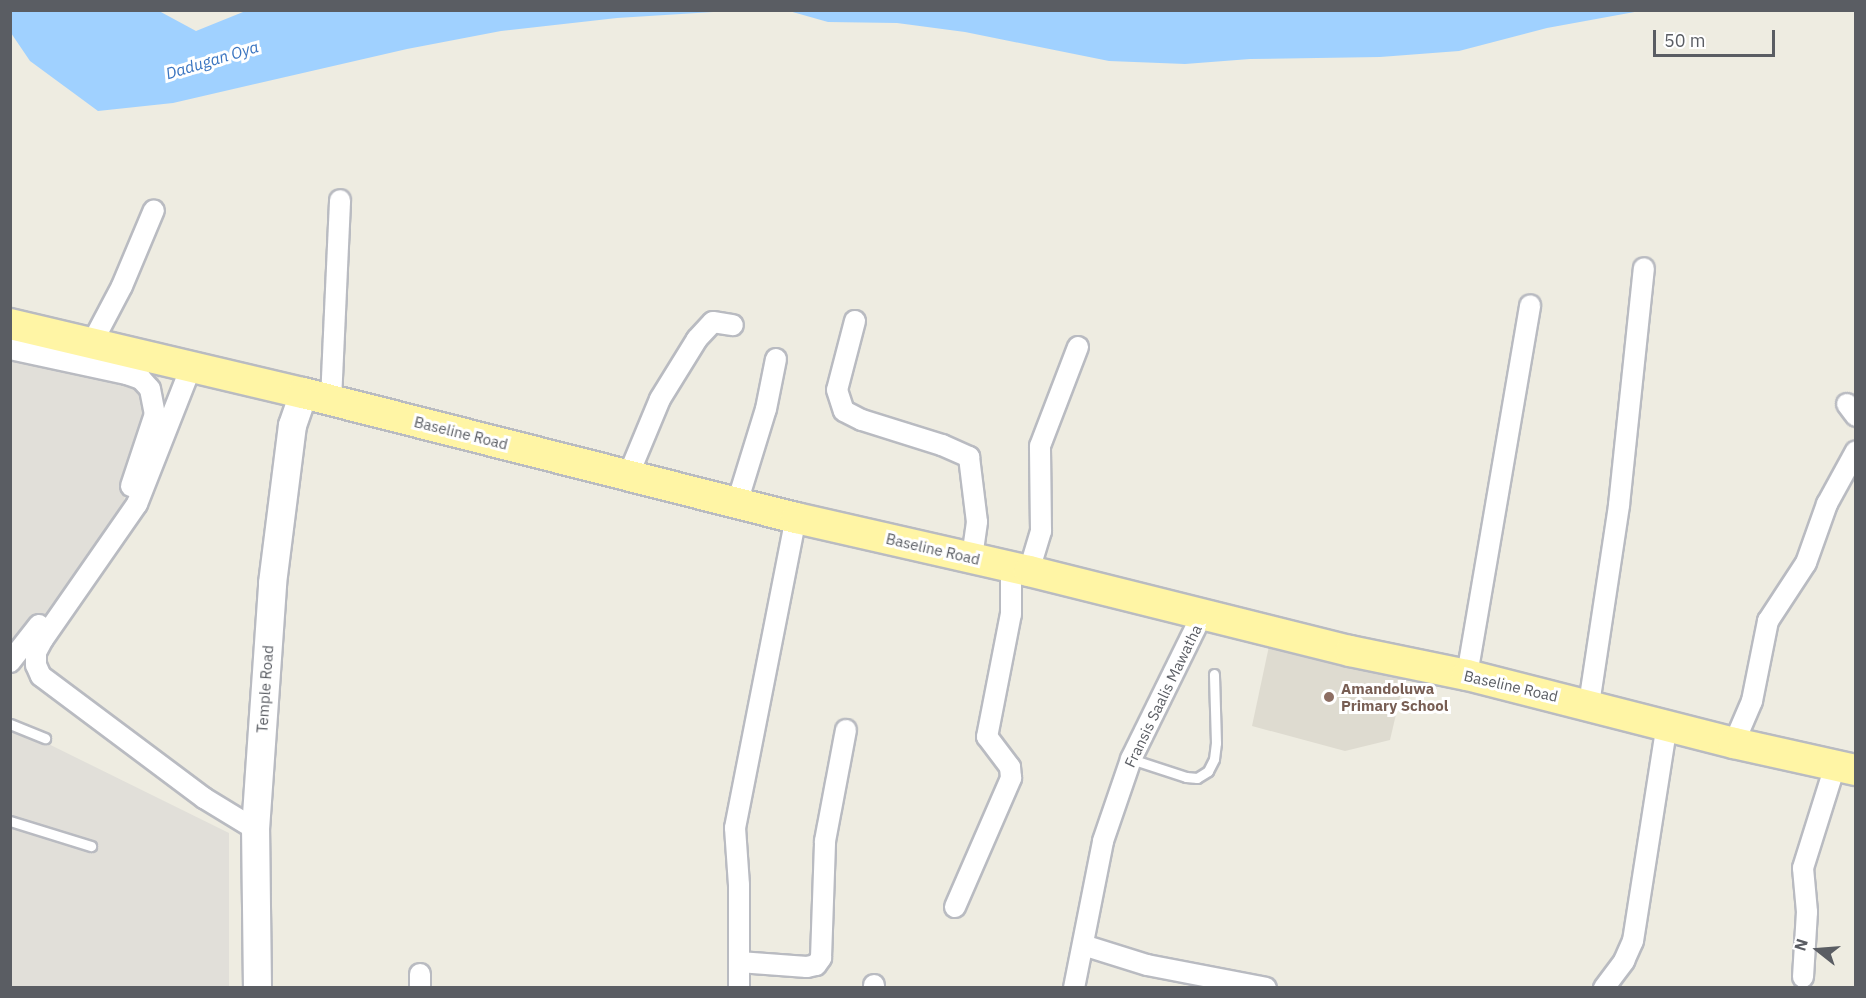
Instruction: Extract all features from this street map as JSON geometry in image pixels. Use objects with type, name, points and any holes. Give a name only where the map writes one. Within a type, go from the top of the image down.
[{"type":"main road","name":"Baseline Road","points":[[10,324],[317,397],[796,518],[972,557],[1350,651],[1467,675],[1589,704],[1734,743],[1845,768]]},
{"type":"street","points":[[317,397],[340,200]]},
{"type":"street","points":[[92,343],[122,286],[154,210]]},
{"type":"street","points":[[1589,704],[1619,505],[1644,268]]},
{"type":"street","points":[[1467,675],[1530,305]]},
{"type":"street","points":[[855,321],[837,390],[844,411],[861,420],[942,445],[969,457],[977,522],[972,557]]},
{"type":"street","points":[[628,476],[660,399],[697,339],[713,322],[733,325]]},
{"type":"street","points":[[955,907],[1011,778],[1010,767],[987,737],[1020,569],[1041,531],[1040,446],[1078,347]]},
{"type":"street","points":[[10,349],[141,379],[150,389],[155,414],[129,495],[71,581],[10,662]]},
{"type":"street","points":[[737,503],[766,409],[776,359]]},
{"type":"street","points":[[191,367],[137,504],[43,639],[36,652],[36,665],[42,676],[204,798],[255,829]]},
{"type":"street","name":"Temple Road","points":[[257,987],[255,829],[273,583],[292,425],[317,397]]},
{"type":"street","points":[[1734,743],[1752,701],[1768,621],[1806,563],[1827,504],[1856,451]]},
{"type":"street","points":[[739,987],[739,885],[735,828],[796,518]]},
{"type":"street","name":"Fransis Saalis Mawatha","points":[[1074,987],[1103,841],[1131,759],[1202,615]]},
{"type":"street","points":[[1604,987],[1624,961],[1633,941],[1666,725]]},
{"type":"street","points":[[739,962],[807,967],[816,965],[821,958],[825,841],[846,730]]},
{"type":"street","points":[[1803,977],[1807,912],[1803,868],[1845,768]]},
{"type":"street","points":[[1083,945],[1147,965],[1266,987]]},
{"type":"lane","points":[[1131,759],[1186,777],[1197,778],[1208,771],[1214,759],[1216,742],[1214,674]]},
{"type":"lane","points":[[10,724],[45,738]]},
{"type":"lane","points":[[10,821],[91,846]]},
{"type":"shaded area","points":[[11,324],[164,360],[122,507],[11,669]]},
{"type":"shaded area","name":"Amandoluwa Primary School","points":[[1272,632],[1407,667],[1390,740],[1345,751],[1252,726]]},
{"type":"shaded area","points":[[10,725],[229,833],[229,987],[11,987]]},
{"type":"water","name":"Dadugan Oya","points":[[248,10],[729,11],[617,18],[501,31],[407,49],[173,103],[98,111],[30,61],[11,33],[11,11],[159,11],[196,31]]},
{"type":"water","points":[[789,11],[1640,11],[1547,28],[1459,51],[1380,57],[1250,59],[1185,64],[1109,61],[965,32],[897,23],[828,22]]},
{"type":"place","name":"Amandoluwa Primary School","points":[[1329,697]]}]
